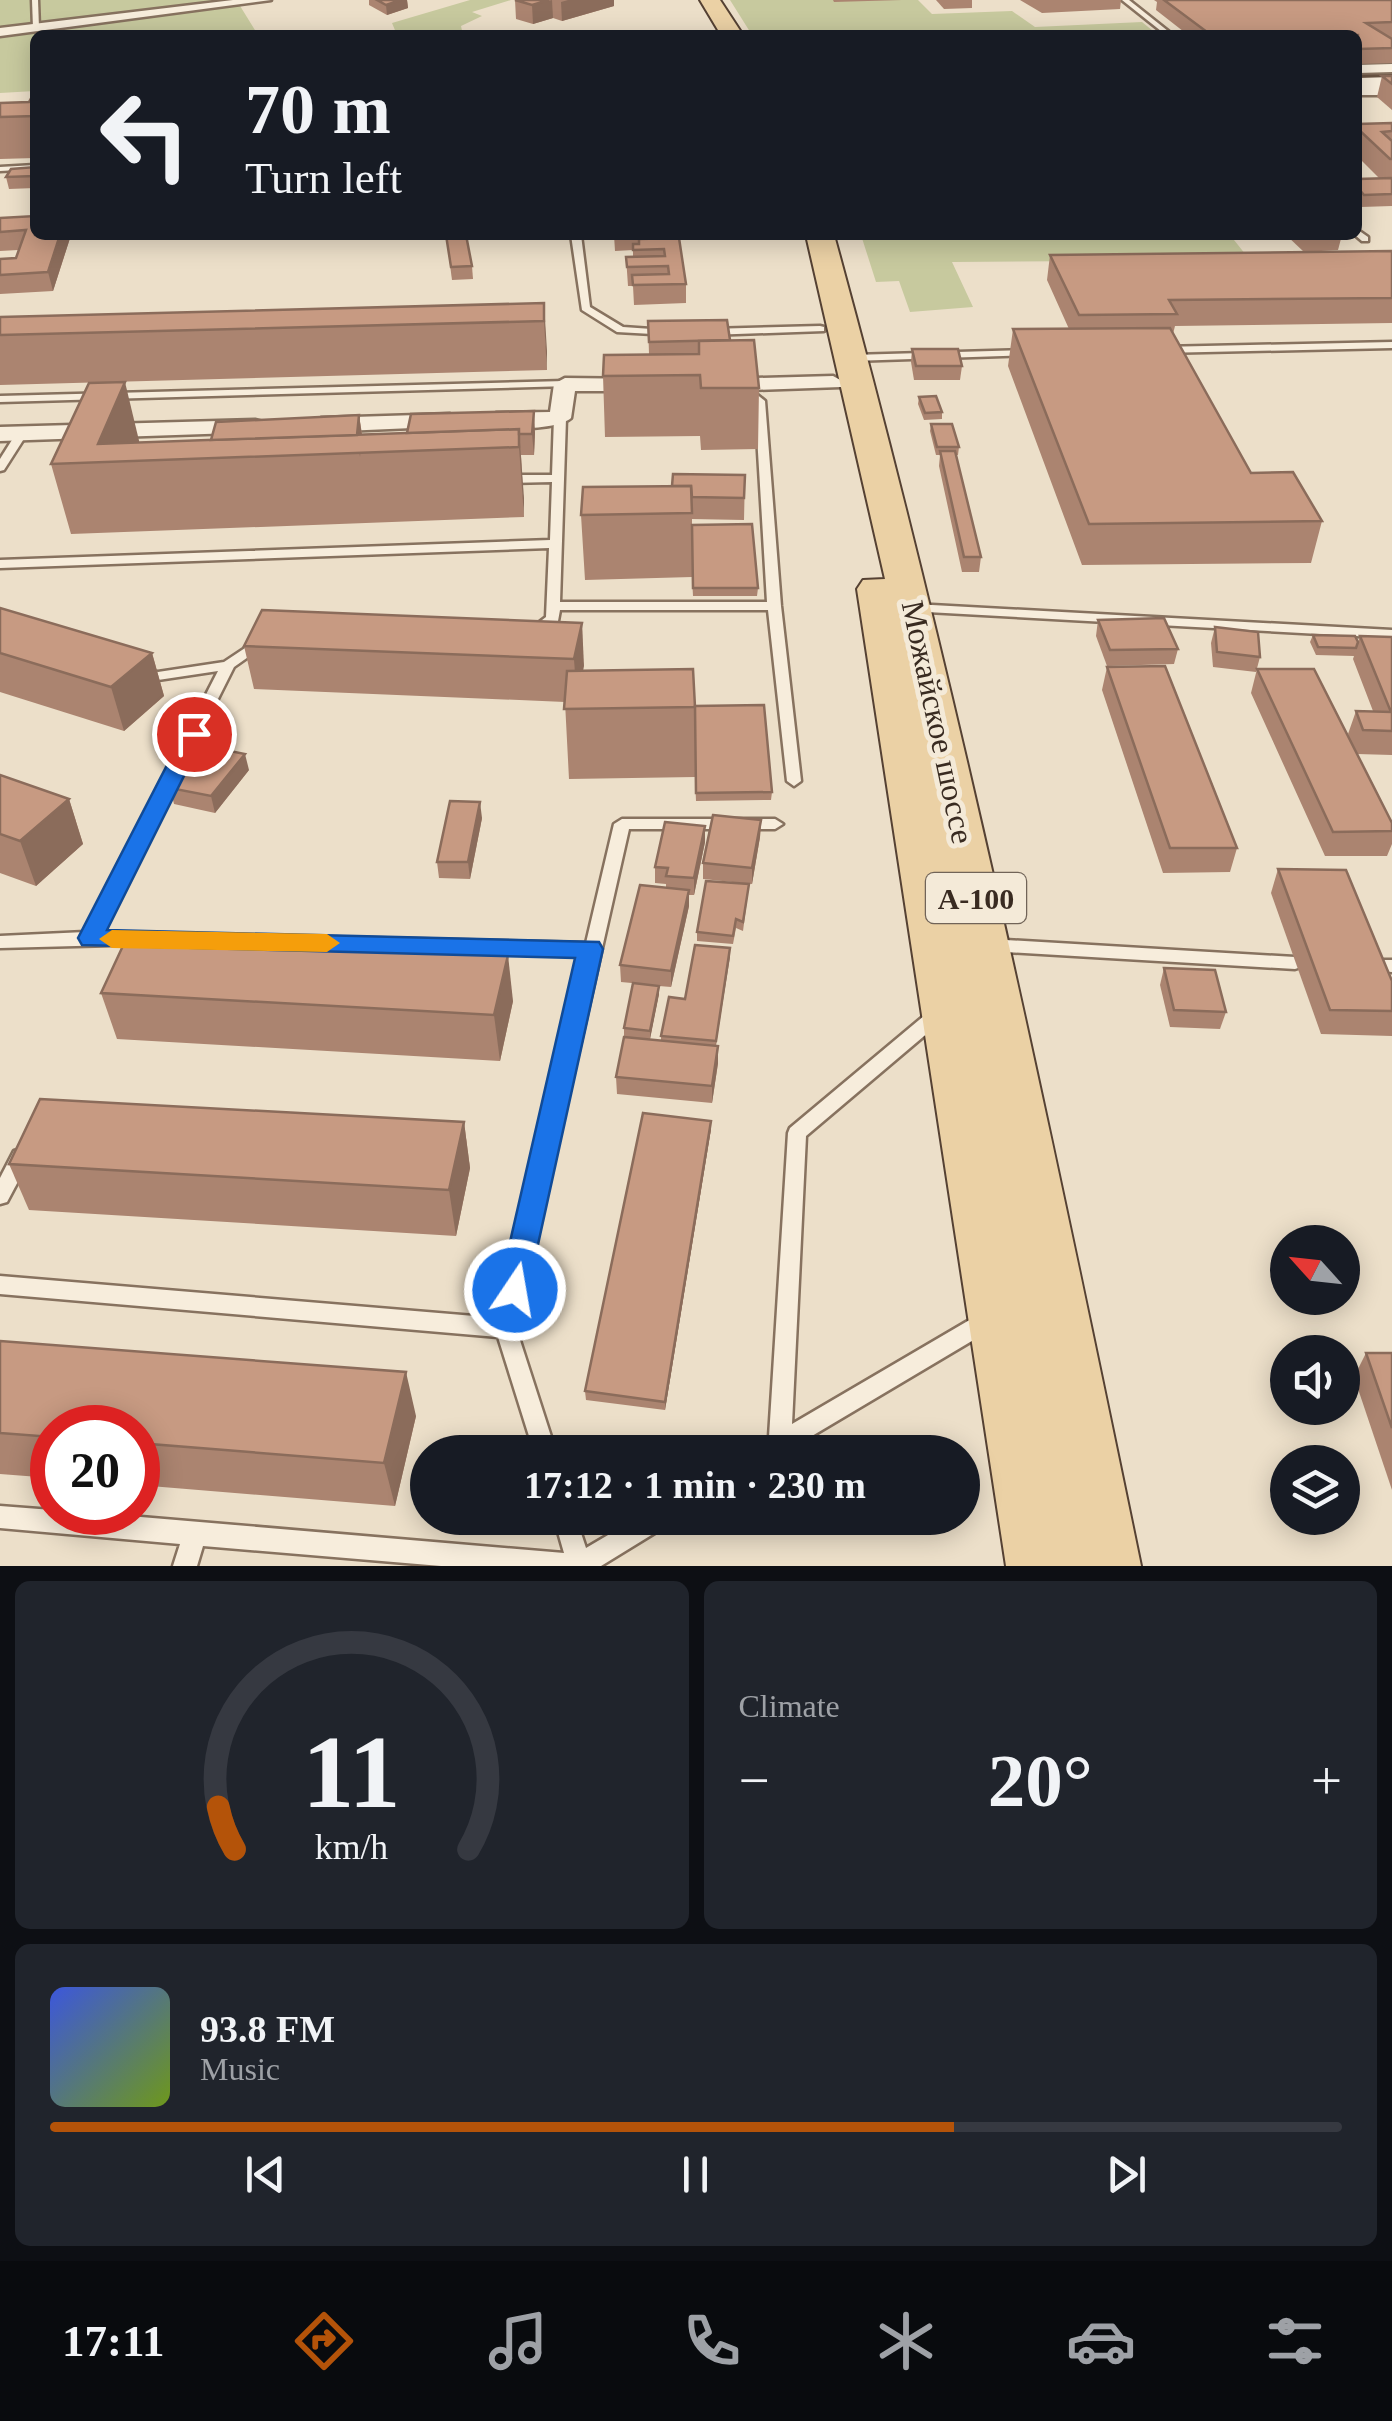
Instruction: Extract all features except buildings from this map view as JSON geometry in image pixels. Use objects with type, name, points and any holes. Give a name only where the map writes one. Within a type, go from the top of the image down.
[{"type":"main road","points":[[695,0],[713,30]]},
{"type":"main road","points":[[710,0],[729,30]]},
{"type":"main road","points":[[1362,72],[1392,72]]},
{"type":"main road","points":[[1362,88],[1392,87]]},
{"type":"main road","name":"Можайское шоссе","points":[[798,240],[914,608],[986,945],[1104,1566]]},
{"type":"main road","name":"Можайское шоссе","points":[[821,240],[835,356],[886,632],[1042,1566]]},
{"type":"street","points":[[0,32],[265,0]]},
{"type":"street","points":[[700,385],[740,385],[835,356]]},
{"type":"street","points":[[11,434],[178,436],[290,426],[560,418],[565,384],[622,376],[660,385]]},
{"type":"lane","points":[[34,0],[36,28]]},
{"type":"lane","points":[[1125,0],[1164,30]]},
{"type":"lane","points":[[0,169],[30,168]]},
{"type":"lane","points":[[577,240],[585,308],[610,326],[631,333],[679,333]]},
{"type":"lane","points":[[696,332],[835,356],[1037,353]]},
{"type":"lane","points":[[628,350],[631,333]]},
{"type":"lane","points":[[1155,350],[1392,345]]},
{"type":"lane","points":[[0,399],[565,384]]},
{"type":"lane","points":[[740,385],[753,390],[760,400],[774,606],[794,782]]},
{"type":"lane","points":[[510,630],[546,627],[553,618],[560,418]]},
{"type":"lane","points":[[0,468],[11,434]]},
{"type":"lane","points":[[501,479],[558,478]]},
{"type":"lane","points":[[0,564],[555,544]]},
{"type":"lane","points":[[553,606],[774,606]]},
{"type":"lane","points":[[914,608],[1392,634]]},
{"type":"lane","points":[[90,938],[228,666],[250,647],[282,633]]},
{"type":"lane","points":[[126,668],[158,676],[228,666]]},
{"type":"lane","points":[[540,1435],[506,1328],[590,949],[622,824],[775,824]]},
{"type":"lane","points":[[0,942],[170,940]]},
{"type":"lane","points":[[210,941],[590,949]]},
{"type":"lane","points":[[986,945],[1296,963]]},
{"type":"lane","points":[[1366,966],[1392,966]]},
{"type":"lane","points":[[773,1435],[797,1133],[948,1006]]},
{"type":"lane","points":[[0,1196],[34,1132]]},
{"type":"lane","points":[[0,1285],[506,1328]]},
{"type":"lane","points":[[794,1435],[1000,1313]]},
{"type":"lane","points":[[0,1517],[580,1566],[630,1535]]},
{"type":"lane","points":[[184,1566],[195,1533]]},
{"type":"lane","points":[[570,1535],[580,1566]]},
{"type":"green space","points":[[0,0],[242,0],[237,1],[255,30],[30,30],[30,91],[0,93]]},
{"type":"green space","points":[[470,0],[511,0],[472,12],[482,16],[461,26],[462,30],[395,30],[392,23]]},
{"type":"green space","points":[[730,0],[918,0],[932,14],[1012,11],[1035,27],[1142,22],[1152,30],[749,30]]},
{"type":"green space","points":[[863,240],[1234,240],[1250,260],[952,262],[973,307],[910,312],[899,281],[876,282]]},
{"type":"slow traffic","points":[[112,939],[327,943]]},
{"type":"route","points":[[194,734],[90,938],[590,949],[515,1290]]}]
